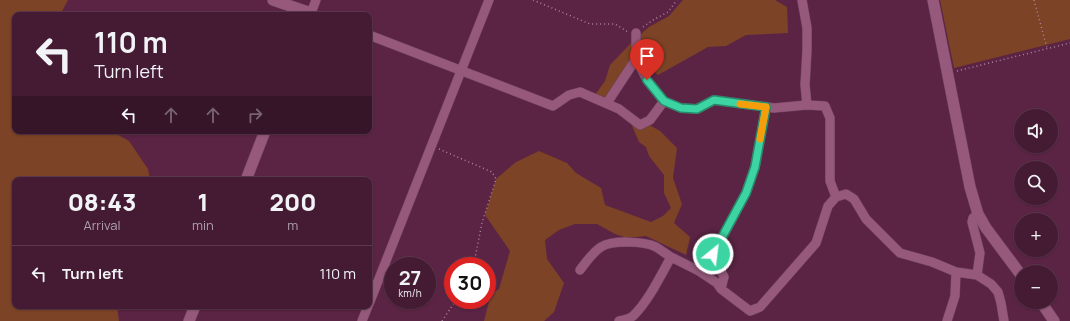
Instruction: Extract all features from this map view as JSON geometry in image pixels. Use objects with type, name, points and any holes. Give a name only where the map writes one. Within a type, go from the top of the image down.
[{"type":"street","points":[[272,0],[306,12]]},
{"type":"street","points":[[313,12],[316,0]]},
{"type":"street","points":[[372,297],[489,0]]},
{"type":"street","points":[[802,0],[807,28],[805,85],[807,105]]},
{"type":"street","points":[[933,0],[970,187],[978,214],[992,238],[1014,266]]},
{"type":"street","points":[[636,33],[636,59],[647,80],[664,101],[681,108],[697,109],[714,100],[774,108],[807,105],[825,106],[830,118],[830,181],[836,197]]},
{"type":"street","points":[[372,36],[553,106],[569,95],[580,92],[619,109],[640,125],[650,120],[664,101]]},
{"type":"street","points":[[607,103],[636,59]]},
{"type":"street","points":[[721,289],[724,277],[713,254],[746,193],[755,167],[766,107]]},
{"type":"street","points":[[247,177],[264,134]]},
{"type":"street","points":[[580,270],[602,246],[633,242],[655,246],[671,257],[700,271],[717,283],[721,289],[750,311],[760,307],[816,243],[828,206],[836,197],[846,194],[854,199],[866,219],[900,253],[932,262],[956,272],[977,275],[991,284],[998,292],[1004,321]]},
{"type":"street","points":[[977,275],[980,253],[972,222],[973,218],[978,214]]},
{"type":"street","points":[[619,321],[633,316],[651,293],[671,257]]},
{"type":"street","points":[[947,321],[955,296],[956,272]]},
{"type":"street","points":[[189,321],[194,309]]},
{"type":"street","points":[[362,321],[367,309]]},
{"type":"street","points":[[1046,309],[1054,321]]},
{"type":"path","points":[[533,0],[590,24],[615,24],[631,33],[636,33],[653,20],[668,12],[678,0]]},
{"type":"path","points":[[1034,0],[1047,49]]},
{"type":"path","points":[[956,72],[1070,43]]},
{"type":"path","points":[[432,146],[492,172],[496,179],[482,223],[475,257]]},
{"type":"path","points":[[442,321],[450,309]]},
{"type":"shaded area","points":[[0,0],[68,0],[62,12],[12,12],[12,134],[116,134],[129,141],[148,169],[149,177],[12,177],[12,309],[117,309],[119,321],[0,321]]},
{"type":"shaded area","points":[[683,0],[775,0],[787,7],[788,33],[746,35],[726,46],[708,47],[658,75],[643,62],[631,62],[604,99],[595,95],[605,81],[610,65],[634,40],[649,27],[669,16]]},
{"type":"shaded area","points":[[940,0],[1070,0],[1070,39],[954,68]]},
{"type":"shaded area","points":[[634,116],[660,131],[677,148],[673,178],[682,204],[674,223],[690,237],[686,255],[646,236],[627,238],[615,234],[597,224],[575,224],[559,230],[545,240],[547,259],[564,283],[554,312],[544,321],[484,321],[487,309],[496,309],[496,291],[499,289],[510,251],[485,215],[496,179],[516,162],[539,151],[567,163],[576,173],[601,188],[605,205],[651,222],[663,216],[671,208],[664,193],[664,175],[649,156],[646,147],[639,142],[630,121]]},
{"type":"slow traffic","points":[[740,104],[766,107],[760,139]]},
{"type":"route","points":[[647,80],[664,101],[681,108],[697,109],[714,100],[766,107],[755,167],[746,193],[713,254]]}]
